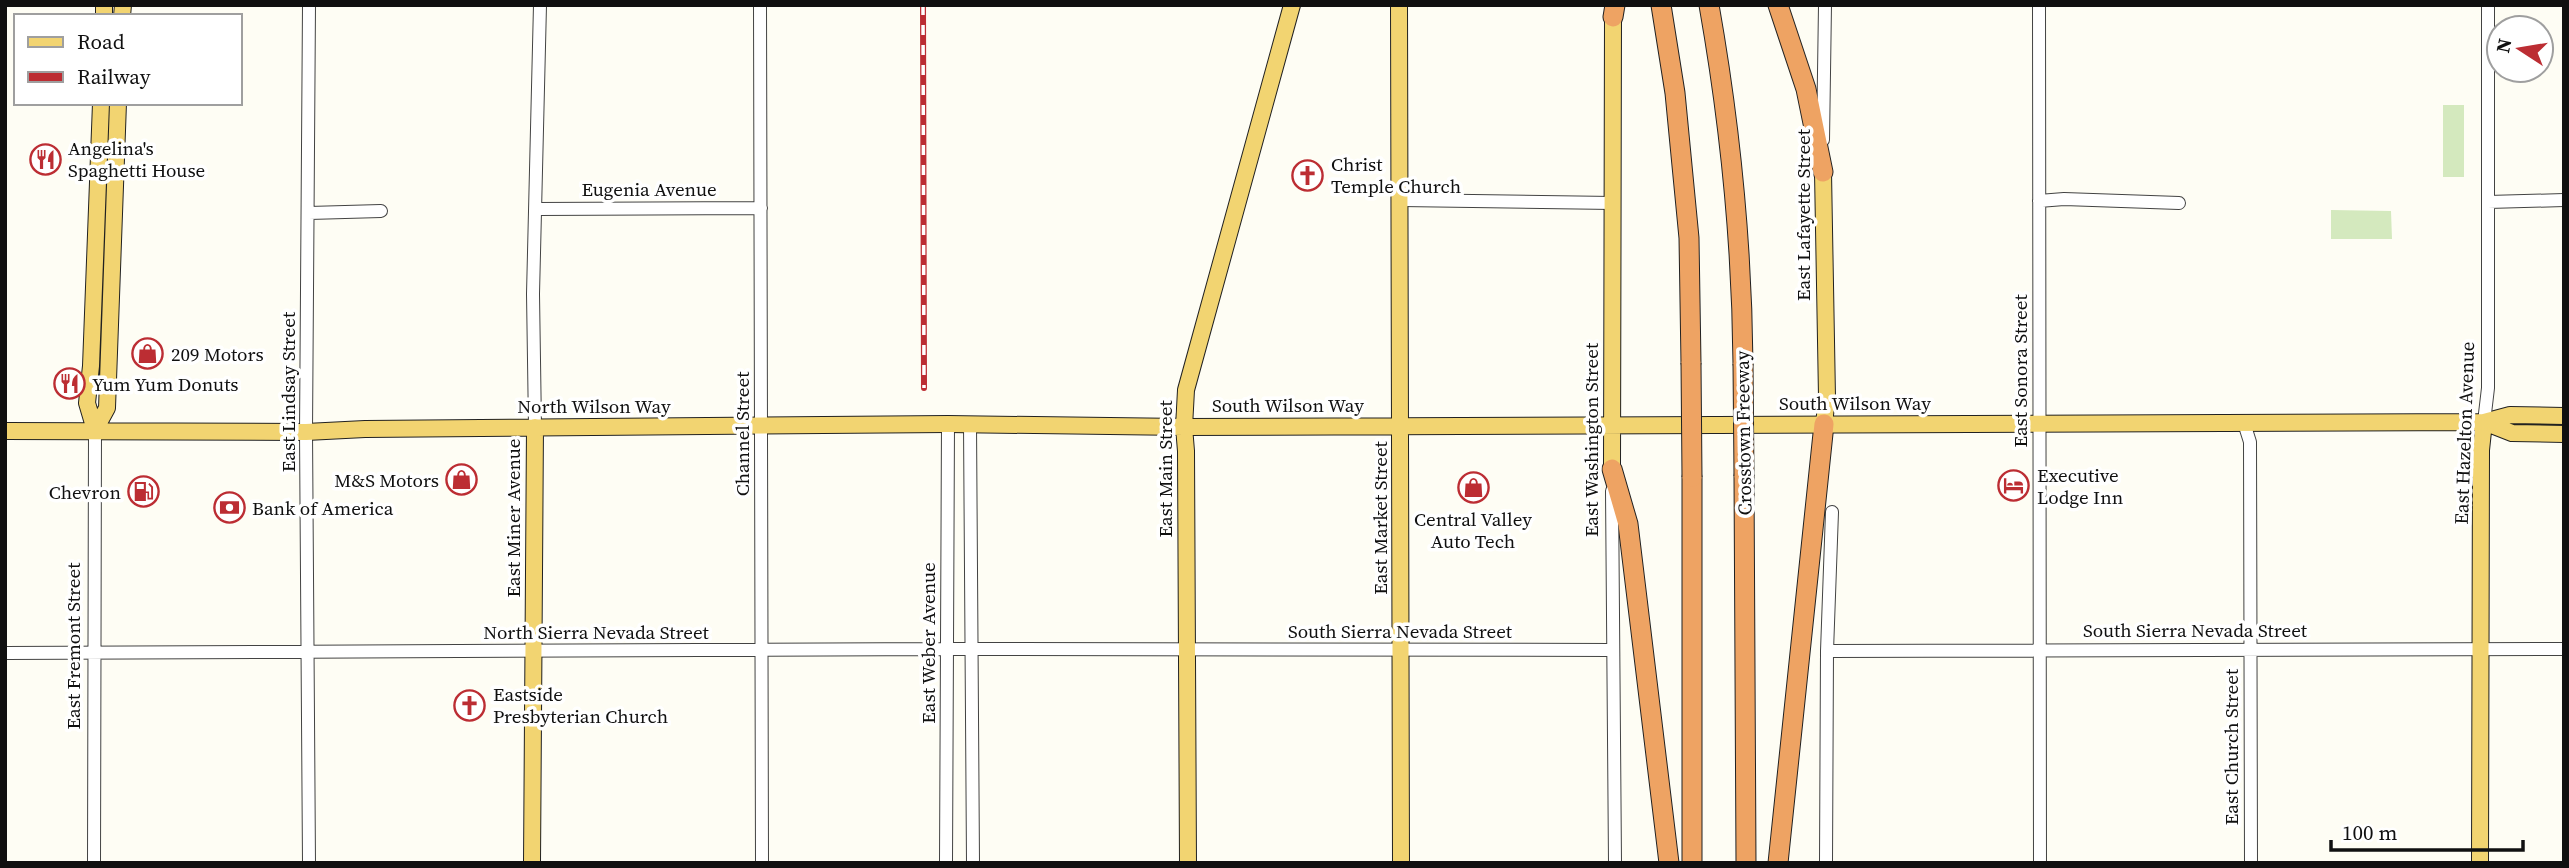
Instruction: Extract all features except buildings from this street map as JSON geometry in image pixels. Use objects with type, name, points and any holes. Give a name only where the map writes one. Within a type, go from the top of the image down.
[{"type":"highway","points":[[1661,5],[1675,93],[1689,238],[1692,863]]},
{"type":"highway","name":"Crosstown Freeway","points":[[1709,5],[1723,85],[1736,204],[1743,364],[1746,863]]},
{"type":"highway","points":[[1778,5],[1806,89],[1823,172]]},
{"type":"highway","points":[[1778,863],[1824,424]]},
{"type":"highway","points":[[1612,469],[1628,524],[1669,863]]},
{"type":"main road","name":"East Main Street","points":[[1188,863],[1184,427],[1186,390],[1292,5]]},
{"type":"main road","name":"East Market Street","points":[[1399,5],[1401,863]]},
{"type":"main road","name":"East Washington Street","points":[[1612,9],[1612,469]]},
{"type":"main road","name":"East Fremont Street","points":[[95,430],[87,403],[91,366],[102,105]]},
{"type":"main road","name":"East Fremont Street","points":[[95,430],[107,408],[118,105]]},
{"type":"main road","name":"East Lafayette Street","points":[[1823,172],[1827,397],[1824,424]]},
{"type":"main road","name":"South Wilson Way","points":[[1184,427],[2484,422],[2510,415],[2564,416]]},
{"type":"main road","name":"South Wilson Way","points":[[2484,422],[2512,433],[2564,434]]},
{"type":"main road","name":"East Hazelton Avenue","points":[[2480,863],[2481,450],[2484,422]]},
{"type":"main road","name":"North Wilson Way","points":[[5,431],[306,432],[535,427],[948,424],[1184,427]]},
{"type":"main road","name":"East Miner Avenue","points":[[532,863],[535,427]]},
{"type":"street","name":"East Lindsay Street","points":[[309,5],[306,432],[309,863]]},
{"type":"street","name":"East Miner Avenue","points":[[535,427],[533,294],[540,5]]},
{"type":"street","name":"Channel Street","points":[[760,5],[762,863]]},
{"type":"street","name":"East Lafayette Street","points":[[1823,172],[1825,5]]},
{"type":"street","name":"East Sonora Street","points":[[2039,5],[2040,863]]},
{"type":"street","name":"East Hazelton Avenue","points":[[2484,422],[2488,388],[2488,5]]},
{"type":"street","points":[[2039,201],[2064,199],[2179,203]]},
{"type":"street","points":[[1401,200],[1613,203]]},
{"type":"street","points":[[2488,202],[2564,200]]},
{"type":"street","name":"Eugenia Avenue","points":[[537,209],[761,208]]},
{"type":"street","points":[[309,212],[381,211]]},
{"type":"street","name":"East Church Street","points":[[2244,423],[2250,442],[2251,863]]},
{"type":"street","name":"East Weber Avenue","points":[[946,863],[948,424]]},
{"type":"street","points":[[970,424],[973,863]]},
{"type":"street","name":"East Fremont Street","points":[[94,863],[95,430]]},
{"type":"street","name":"East Washington Street","points":[[1612,469],[1615,863]]},
{"type":"street","points":[[1826,863],[1827,650],[1832,512]]},
{"type":"street","name":"South Sierra Nevada Street","points":[[1827,650],[2564,649]]},
{"type":"street","name":"South Sierra Nevada Street","points":[[1188,650],[1613,650]]},
{"type":"street","name":"North Sierra Nevada Street","points":[[5,653],[1188,650]]},
{"type":"green space","points":[[2443,105],[2464,105],[2464,177],[2443,177]]},
{"type":"green space","points":[[2331,210],[2391,211],[2392,239],[2331,239]]},
{"type":"railway","points":[[923,5],[924,388]]},
{"type":"place","name":"Angelina's Spaghetti House","points":[[45,159]]},
{"type":"place","name":"Christ Temple Church","points":[[1308,175]]},
{"type":"place","name":"209 Motors","points":[[148,354]]},
{"type":"place","name":"Yum Yum Donuts","points":[[69,384]]},
{"type":"place","name":"M&S Motors","points":[[462,480]]},
{"type":"place","name":"Executive Lodge Inn","points":[[2014,486]]},
{"type":"place","name":"Central Valley Auto Tech","points":[[1473,488]]},
{"type":"place","name":"Chevron","points":[[144,492]]},
{"type":"place","name":"Bank of America","points":[[229,508]]},
{"type":"place","name":"Eastside Presbyterian Church","points":[[470,705]]}]
